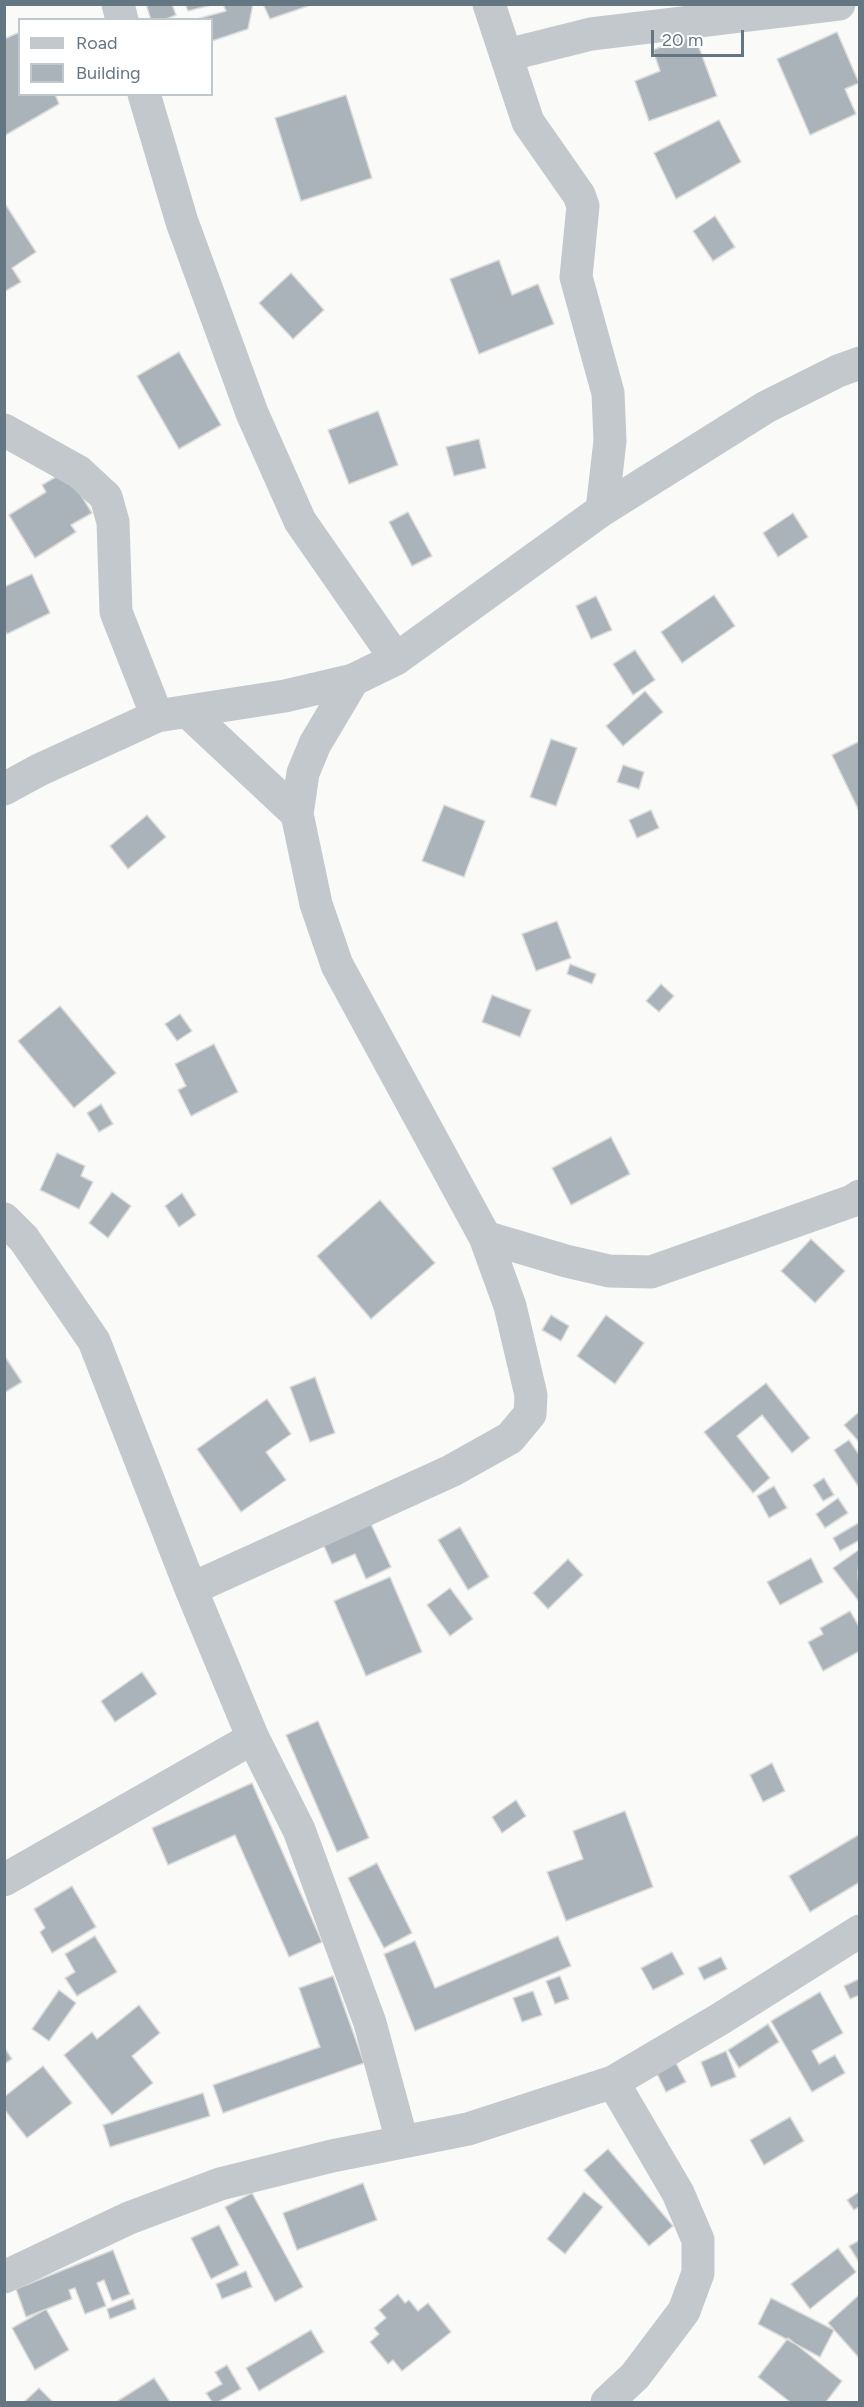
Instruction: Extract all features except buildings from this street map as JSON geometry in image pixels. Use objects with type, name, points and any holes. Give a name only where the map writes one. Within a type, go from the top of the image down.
[{"type":"street","points":[[489,4],[528,122],[579,195],[583,206],[576,277],[608,393],[610,441],[602,510]]},
{"type":"street","points":[[507,55],[591,34],[839,4]]},
{"type":"street","points":[[145,96],[182,222],[257,424],[300,521],[396,659]]},
{"type":"street","points":[[4,789],[39,770],[172,713],[285,696],[354,680],[396,659],[602,510],[766,407],[838,371],[860,363]]},
{"type":"street","points":[[4,430],[79,472],[106,497],[113,522],[116,612],[172,713],[297,814]]},
{"type":"street","points":[[191,1589],[451,1471],[510,1438],[531,1414],[531,1395],[512,1317],[485,1236],[338,965],[316,904],[297,814],[303,773],[315,744],[354,680]]},
{"type":"street","points":[[485,1236],[566,1261],[609,1271],[651,1272],[852,1202],[860,1196]]},
{"type":"street","points":[[4,1219],[24,1239],[94,1341],[191,1589],[253,1738],[299,1830],[370,2023],[402,2141]]},
{"type":"street","points":[[4,1880],[253,1738]]},
{"type":"street","points":[[4,2277],[129,2218],[220,2184],[332,2156],[468,2129],[613,2082],[720,2019],[860,1931]]},
{"type":"street","points":[[607,2403],[635,2376],[684,2311],[698,2273],[698,2240],[678,2193],[613,2082]]}]
